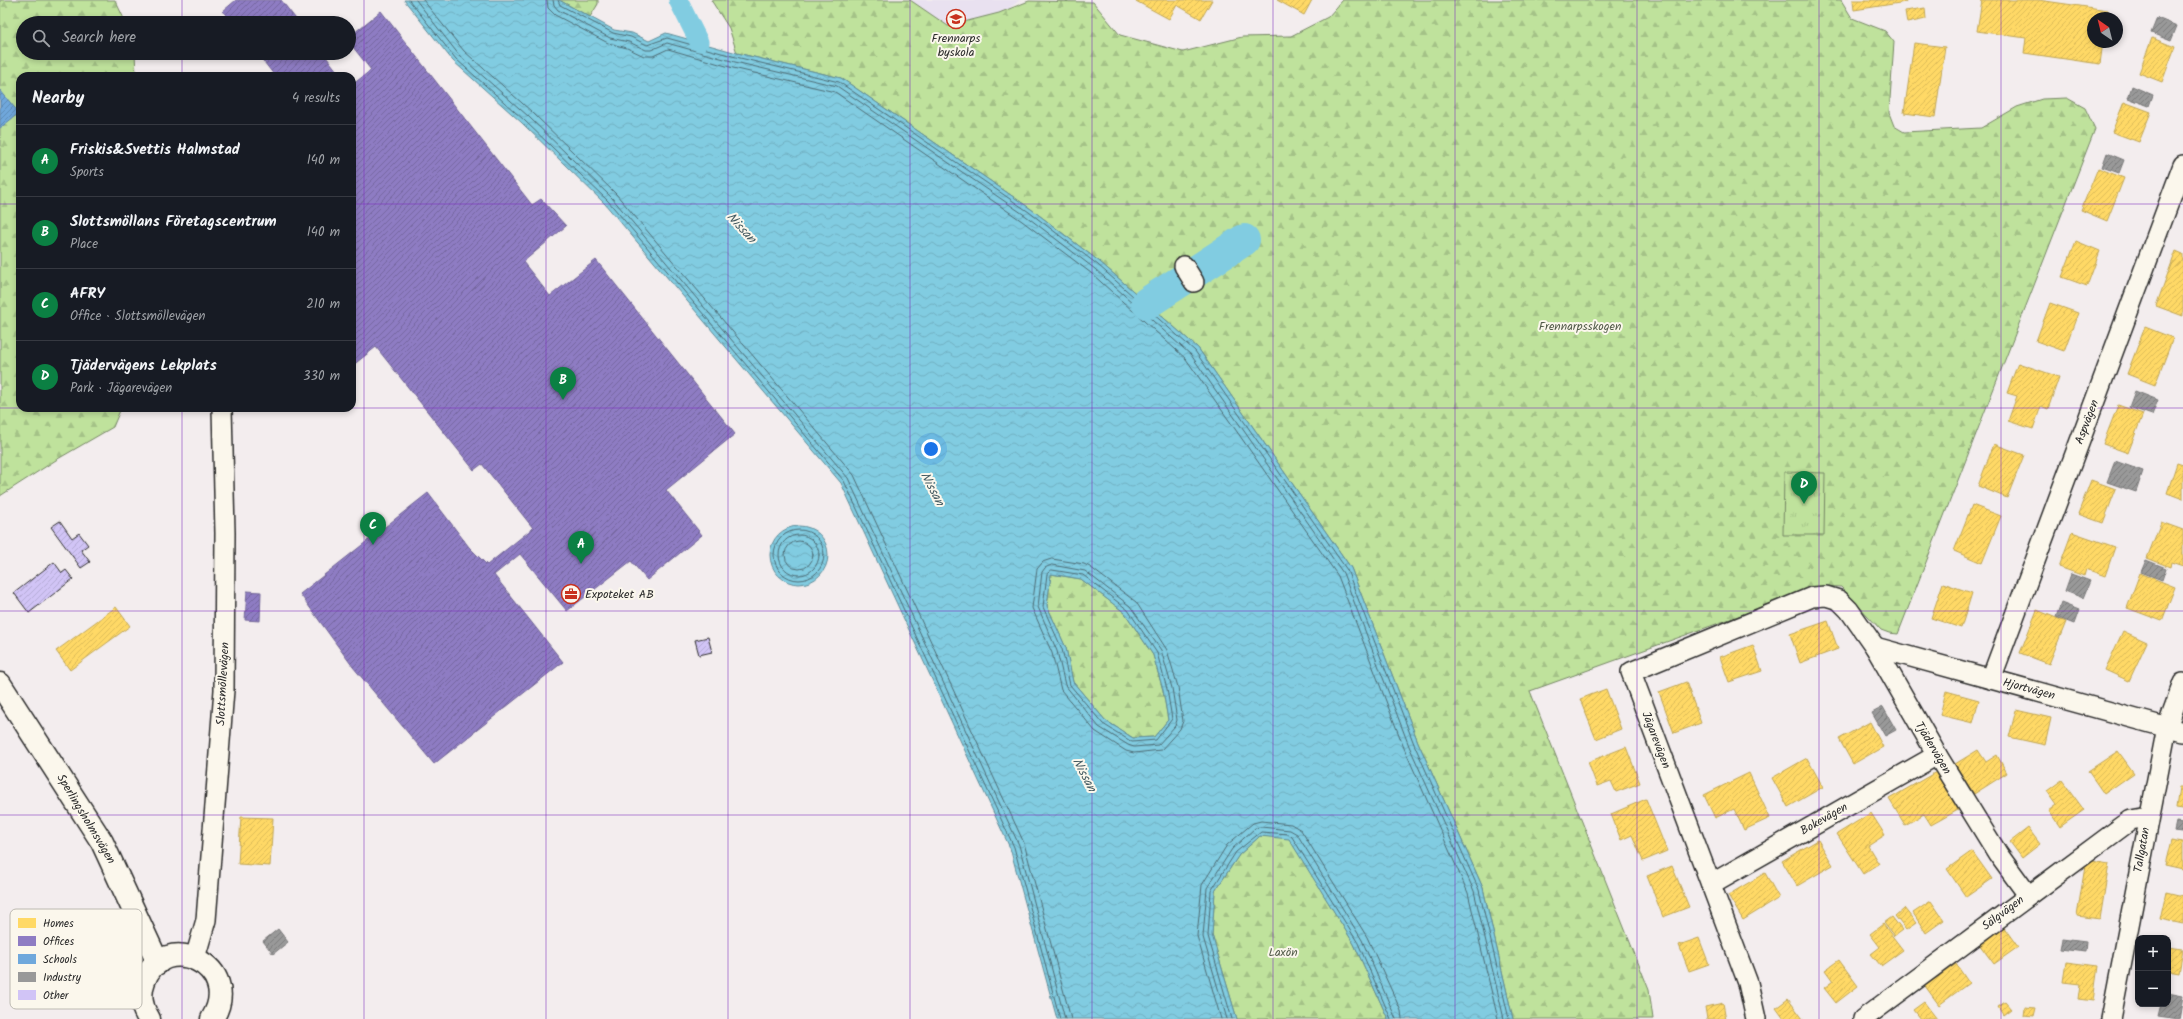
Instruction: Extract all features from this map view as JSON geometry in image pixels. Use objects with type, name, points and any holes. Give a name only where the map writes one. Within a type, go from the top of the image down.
[{"type":"street","name":"Aspvägen","points":[[1991,679],[2183,165]]},
{"type":"street","points":[[1184,266],[1194,282]]},
{"type":"street","name":"Slottsmöllevägen","points":[[195,958],[206,920],[224,690],[225,533],[222,412]]},
{"type":"street","name":"Jägarevägen","points":[[1756,1019],[1748,983],[1631,672],[1812,597],[1826,596],[1839,600]]},
{"type":"street","name":"Tjädervägen","points":[[1839,600],[1849,610],[1875,647],[1937,755],[1998,854],[2028,895]]},
{"type":"street","name":"Hjortvägen","points":[[1875,647],[2175,729]]},
{"type":"street","name":"Tallgatan","points":[[2111,1019],[2148,817],[2175,729],[2183,683]]},
{"type":"street","name":"Sperlingsholmsvägen","points":[[0,684],[102,842],[133,909]]},
{"type":"street","name":"Bokevägen","points":[[1711,884],[1937,755]]},
{"type":"street","name":"Sälgvägen","points":[[1863,1019],[2131,820],[2148,817]]},
{"type":"street","name":"Sperlingsholmsvägen","points":[[142,928],[158,963]]},
{"type":"street","points":[[142,990],[148,972],[158,963],[178,955],[195,958],[206,964],[214,973],[219,985],[219,1006],[212,1019]]},
{"type":"street","points":[[142,1007],[149,1019]]},
{"type":"shaded area","name":"Frennarps byskola","points":[[910,0],[1020,0],[1006,11],[948,26]]},
{"type":"green space","points":[[0,0],[115,0],[123,16],[16,16],[16,60],[135,60],[136,72],[16,72],[16,412],[119,412],[113,427],[56,460],[0,496]]},
{"type":"green space","points":[[559,0],[598,0],[598,4],[590,17]]},
{"type":"green space","name":"Frennarpsskogen","points":[[711,0],[910,0],[948,26],[999,13],[1029,1],[1093,2],[1120,35],[1183,52],[1242,37],[1291,36],[1328,17],[1343,0],[1841,0],[1852,18],[1885,31],[1894,42],[1889,113],[1894,126],[1904,132],[1981,128],[2017,107],[2042,99],[2067,98],[2085,108],[2095,129],[1898,634],[1881,630],[1841,587],[1822,586],[1530,691],[1649,990],[1653,1019],[1513,1019],[1483,888],[1418,742],[1351,568],[1198,348],[1100,262],[1031,209],[841,78],[737,53],[729,28]]},
{"type":"green space","points":[[1784,472],[1825,473],[1824,535],[1783,535]]},
{"type":"green space","points":[[1051,574],[1081,579],[1125,613],[1153,655],[1163,690],[1168,720],[1154,737],[1133,738],[1105,720],[1073,682],[1066,648],[1047,606]]},
{"type":"green space","name":"Laxön","points":[[1260,836],[1289,838],[1354,944],[1388,1019],[1237,1019],[1212,935],[1215,891],[1239,855]]},
{"type":"water","name":"Nissan","points":[[404,0],[559,0],[614,30],[632,33],[649,41],[666,33],[737,53],[841,78],[1031,209],[1100,262],[1198,348],[1351,568],[1418,742],[1483,888],[1513,1019],[1388,1019],[1354,944],[1289,839],[1260,836],[1239,855],[1215,891],[1212,935],[1237,1019],[1057,1019],[1010,848],[841,483],[605,204],[522,123],[453,61]],"holes":[[[1051,574],[1081,579],[1125,613],[1153,655],[1163,690],[1168,720],[1154,737],[1133,738],[1105,720],[1073,682],[1066,648],[1047,606]]]},
{"type":"water","points":[[793,526],[805,526],[815,530],[824,539],[828,549],[828,561],[820,576],[805,584],[793,584],[783,580],[774,571],[770,561],[770,549],[774,539],[783,530]]},
{"type":"building: Homes","points":[[1134,0],[1212,0],[1201,19],[1177,5],[1169,19]]},
{"type":"building: Homes","points":[[1277,0],[1312,0],[1304,15]]},
{"type":"building: Homes","points":[[1853,0],[1905,0],[1906,2],[1854,10]]},
{"type":"building: Homes","points":[[1982,0],[2038,0],[2108,10],[2108,12],[2087,12],[2087,48],[2102,48],[2100,64],[2024,53],[2026,38],[1977,31]]},
{"type":"building: Homes","points":[[1925,8],[1926,19],[1907,23],[1905,11]]},
{"type":"building: Homes","points":[[2152,38],[2175,47],[2162,82],[2139,73]]},
{"type":"building: Homes","points":[[1914,43],[1945,47],[1935,117],[1904,113]]},
{"type":"building: Homes","points":[[2124,102],[2151,112],[2139,142],[2112,132]]},
{"type":"building: Homes","points":[[2098,168],[2124,178],[2107,221],[2081,210]]},
{"type":"building: Homes","points":[[2076,241],[2100,251],[2087,286],[2062,277]]},
{"type":"building: Homes","points":[[2176,251],[2183,254],[2183,316],[2156,306]]},
{"type":"building: Homes","points":[[2050,303],[2078,313],[2064,351],[2036,341]]},
{"type":"building: Homes","points":[[2145,327],[2173,338],[2155,385],[2127,374]]},
{"type":"building: Homes","points":[[2018,363],[2059,377],[2048,409],[2041,406],[2033,429],[2008,421],[2017,396],[2007,393]]},
{"type":"building: Homes","points":[[2118,405],[2143,414],[2128,453],[2103,444]]},
{"type":"building: Homes","points":[[1994,444],[2024,455],[2007,498],[1978,486]]},
{"type":"building: Homes","points":[[2177,463],[2183,465],[2183,499],[2167,493]]},
{"type":"building: Homes","points":[[2091,480],[2116,489],[2103,523],[2078,514]]},
{"type":"building: Homes","points":[[1972,505],[2001,516],[1982,563],[1954,551]]},
{"type":"building: Homes","points":[[2161,522],[2183,530],[2183,566],[2171,562],[2170,567],[2147,558]]},
{"type":"building: Homes","points":[[2072,532],[2115,547],[2105,576],[2086,569],[2084,576],[2059,567]]},
{"type":"building: Homes","points":[[2140,573],[2175,587],[2162,621],[2127,608]]},
{"type":"building: Homes","points":[[1943,583],[1972,593],[1961,628],[1931,618]]},
{"type":"building: Homes","points":[[116,607],[130,626],[70,670],[56,651]]},
{"type":"building: Homes","points":[[2037,610],[2066,622],[2049,664],[2020,653]]},
{"type":"building: Homes","points":[[1828,621],[1838,649],[1800,663],[1790,634]]},
{"type":"building: Homes","points":[[2123,631],[2147,642],[2129,681],[2105,670]]},
{"type":"building: Homes","points":[[1753,645],[1762,671],[1729,682],[1720,657]]},
{"type":"building: Homes","points":[[1686,682],[1701,723],[1674,733],[1659,692]]},
{"type":"building: Homes","points":[[1606,689],[1621,729],[1596,739],[1580,699]]},
{"type":"building: Homes","points":[[1946,691],[1979,700],[1973,723],[1940,715]]},
{"type":"building: Homes","points":[[2016,710],[2051,718],[2045,745],[2009,737]]},
{"type":"building: Homes","points":[[1870,722],[1883,747],[1853,764],[1839,739]]},
{"type":"building: Homes","points":[[1626,747],[1640,783],[1616,792],[1611,781],[1597,786],[1588,762]]},
{"type":"building: Homes","points":[[1978,750],[1986,762],[1997,755],[2007,773],[1974,794],[1955,764]]},
{"type":"building: Homes","points":[[2118,751],[2134,773],[2104,794],[2088,771]]},
{"type":"building: Homes","points":[[1807,758],[1823,787],[1788,807],[1772,778]]},
{"type":"building: Homes","points":[[1936,772],[1958,810],[1931,825],[1924,814],[1905,825],[1889,799]]},
{"type":"building: Homes","points":[[1749,773],[1770,818],[1744,830],[1734,809],[1715,818],[1704,795]]},
{"type":"building: Homes","points":[[2062,780],[2084,810],[2060,827],[2049,811],[2057,805],[2047,791]]},
{"type":"building: Homes","points":[[2179,787],[2183,787],[2183,809],[2176,808]]},
{"type":"building: Homes","points":[[1646,799],[1667,851],[1643,861],[1632,835],[1621,840],[1611,814]]},
{"type":"building: Homes","points":[[1871,813],[1885,835],[1868,846],[1879,864],[1863,874],[1837,834]]},
{"type":"building: Homes","points":[[241,817],[273,818],[270,866],[238,864]]},
{"type":"building: Homes","points":[[2028,828],[2040,844],[2022,858],[2010,842]]},
{"type":"building: Homes","points":[[1818,840],[1833,865],[1797,886],[1782,861]]},
{"type":"building: Homes","points":[[2171,840],[2183,842],[2183,869],[2165,865]]},
{"type":"building: Homes","points":[[1972,851],[1992,879],[1966,897],[1947,869]]},
{"type":"building: Homes","points":[[2086,860],[2109,864],[2100,919],[2077,916]]},
{"type":"building: Homes","points":[[1672,866],[1689,907],[1663,917],[1647,876]]},
{"type":"building: Homes","points":[[1765,873],[1779,898],[1743,920],[1728,895]]},
{"type":"building: Homes","points":[[2166,892],[2183,896],[2183,924],[2160,919]]},
{"type":"building: Homes","points":[[1931,901],[1944,920],[1926,933],[1913,913]]},
{"type":"building: Homes","points":[[1904,908],[1916,923],[1906,930],[1895,916]]},
{"type":"building: Homes","points":[[1892,917],[1902,930],[1894,936],[1884,923]]},
{"type":"building: Homes","points":[[1883,924],[1903,950],[1881,966],[1871,954],[1880,947],[1870,934]]},
{"type":"building: Homes","points":[[2003,926],[2018,947],[1994,964],[1979,944]]},
{"type":"building: Homes","points":[[1699,938],[1709,964],[1689,971],[1679,945]]},
{"type":"building: Homes","points":[[2171,947],[2183,949],[2179,972],[2171,971]]},
{"type":"building: Homes","points":[[1839,960],[1858,986],[1836,1003],[1824,988],[1833,981],[1825,970]]},
{"type":"building: Homes","points":[[2066,962],[2098,966],[2093,1001],[2078,999],[2080,984],[2063,982]]},
{"type":"building: Homes","points":[[1956,964],[1969,983],[1939,1005],[1925,986]]},
{"type":"building: Homes","points":[[1788,999],[1803,1019],[1784,1019],[1776,1008]]},
{"type":"building: Homes","points":[[1924,1002],[1937,1019],[1920,1019],[1913,1010]]},
{"type":"building: Homes","points":[[2005,1002],[2011,1009],[2003,1015],[1998,1007]]},
{"type":"building: Homes","points":[[1723,1003],[1726,1019],[1707,1019],[1705,1007]]},
{"type":"building: Homes","points":[[2025,1007],[2036,1008],[2034,1016],[2024,1015]]},
{"type":"building: Offices","points":[[236,0],[281,0],[294,16],[227,16],[223,11]]},
{"type":"building: Offices","points":[[381,11],[532,205],[541,199],[566,226],[523,262],[550,296],[596,260],[735,434],[666,490],[702,535],[647,580],[631,561],[567,611],[520,554],[494,575],[563,662],[434,764],[353,667],[300,594],[428,493],[469,547],[487,565],[533,528],[482,464],[474,470],[376,347],[356,363],[356,82],[371,70],[356,51],[356,31]]},
{"type":"building: Offices","points":[[262,60],[328,60],[338,72],[272,72]]},
{"type":"building: Offices","points":[[247,591],[261,592],[260,621],[245,620]]},
{"type":"building: Schools","points":[[0,90],[16,109],[16,115],[0,128]]},
{"type":"building: Industry","points":[[2157,18],[2177,26],[2171,41],[2151,33]]},
{"type":"building: Industry","points":[[2132,86],[2153,95],[2149,106],[2128,98]]},
{"type":"building: Industry","points":[[2107,153],[2124,160],[2119,173],[2102,167]]},
{"type":"building: Industry","points":[[2135,391],[2158,400],[2152,415],[2129,407]]},
{"type":"building: Industry","points":[[2115,461],[2143,471],[2136,492],[2107,482]]},
{"type":"building: Industry","points":[[2146,560],[2166,568],[2162,580],[2141,572]]},
{"type":"building: Industry","points":[[2071,574],[2090,581],[2083,598],[2065,591]]},
{"type":"building: Industry","points":[[2061,603],[2079,610],[2074,624],[2056,617]]},
{"type":"building: Industry","points":[[1883,707],[1896,730],[1885,736],[1872,713]]},
{"type":"building: Industry","points":[[2176,822],[2183,823],[2183,832],[2174,831]]},
{"type":"building: Industry","points":[[278,929],[288,942],[273,954],[263,941]]},
{"type":"building: Industry","points":[[2062,939],[2086,942],[2085,952],[2060,949]]},
{"type":"building: Industry","points":[[2171,994],[2183,996],[2179,1019],[2158,1016],[2160,1007],[2171,1007]]},
{"type":"building: Other","points":[[60,521],[72,538],[79,533],[88,545],[81,550],[90,562],[81,568],[51,527]]},
{"type":"building: Other","points":[[54,562],[62,573],[66,570],[73,579],[29,613],[14,593]]},
{"type":"building: Other","points":[[708,637],[712,652],[699,655],[695,640]]},
{"type":"waterway","points":[[678,0],[699,42]]},
{"type":"waterway","points":[[1147,303],[1244,240]]},
{"type":"place","name":"Frennarps byskola","points":[[956,19]]},
{"type":"place","name":"Slottsmöllans Företagscentrum","points":[[563,400]]},
{"type":"place","name":"Tjädervägens Lekplats","points":[[1804,504]]},
{"type":"place","name":"AFRY","points":[[373,545]]},
{"type":"place","name":"Friskis&Svettis Halmstad","points":[[581,564]]},
{"type":"place","name":"Expoteket AB","points":[[571,594]]}]
